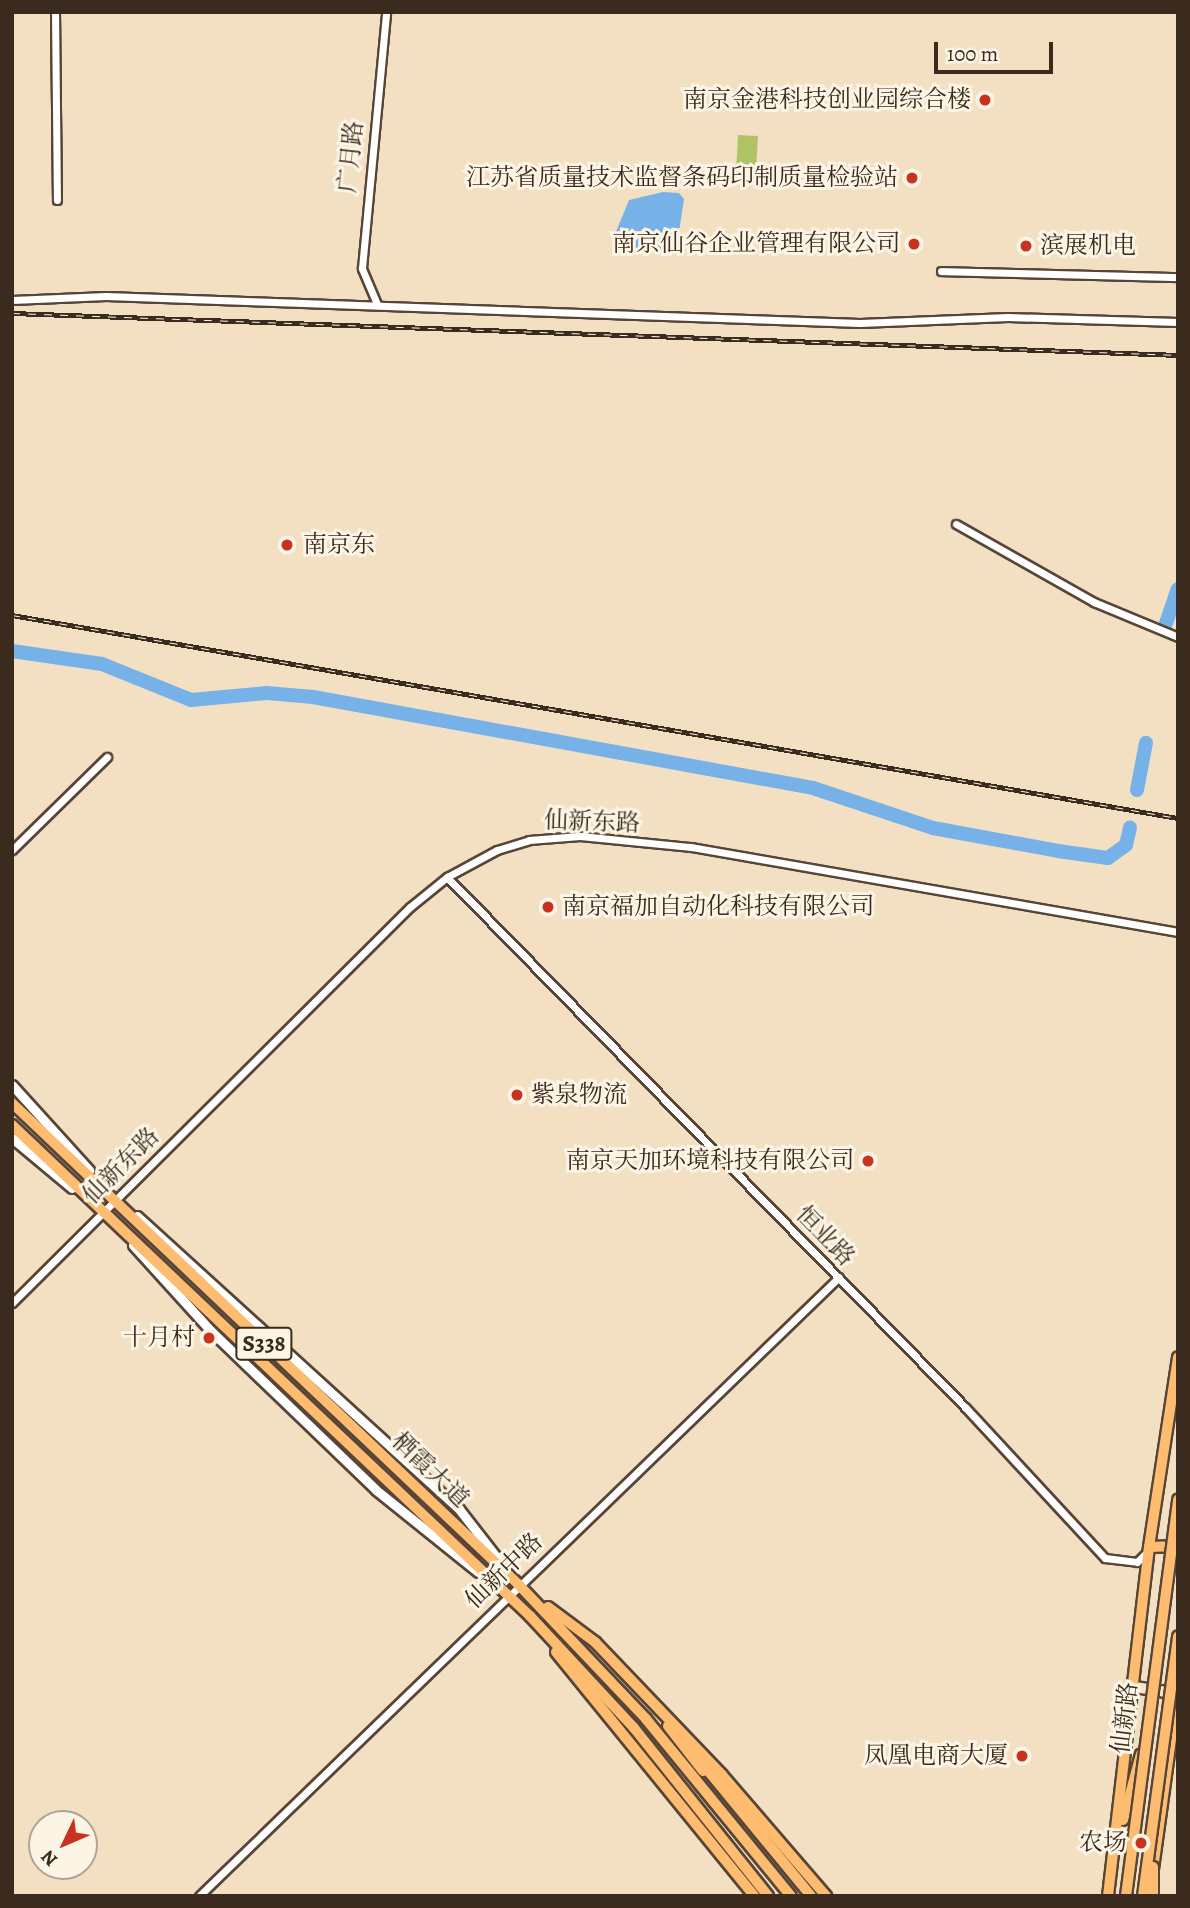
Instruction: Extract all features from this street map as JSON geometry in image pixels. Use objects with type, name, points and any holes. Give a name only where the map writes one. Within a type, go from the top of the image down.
[{"type":"main road","name":"栖霞大道","points":[[12,1103],[115,1198],[518,1584],[646,1719],[791,1896]]},
{"type":"main road","name":"栖霞大道","points":[[12,1125],[507,1594],[634,1728],[768,1896]]},
{"type":"main road","name":"仙新路","points":[[1110,1896],[1149,1547],[1178,1357]]},
{"type":"main road","name":"仙新路","points":[[1126,1896],[1143,1748],[1178,1499]]},
{"type":"main road","points":[[1149,1547],[1178,1546]]},
{"type":"main road","points":[[518,1584],[595,1642],[722,1775],[826,1896]]},
{"type":"main road","points":[[507,1594],[626,1733],[754,1896]]},
{"type":"main road","name":"仙新路","points":[[1143,1896],[1178,1636]]},
{"type":"main road","points":[[1135,1687],[1177,1692]]},
{"type":"main road","name":"仙新路","points":[[1151,1896],[1177,1692]]},
{"type":"main road","points":[[643,1693],[804,1896]]},
{"type":"main road","points":[[643,1693],[811,1896]]},
{"type":"main road","points":[[1110,1896],[1120,1831],[1143,1748]]},
{"type":"main road","points":[[1151,1896],[1153,1836]]},
{"type":"street","points":[[55,12],[57,200]]},
{"type":"street","name":"广月路","points":[[377,304],[362,268],[386,12]]},
{"type":"street","points":[[941,271],[1178,277]]},
{"type":"street","points":[[12,300],[106,296],[860,323],[1008,317],[1178,322]]},
{"type":"street","points":[[956,524],[1094,603],[1178,636]]},
{"type":"street","points":[[12,850],[107,757]]},
{"type":"street","name":"仙新东路","points":[[12,1303],[410,907],[447,877],[518,843],[580,836],[800,862],[1178,932]]},
{"type":"street","name":"恒业路","points":[[447,877],[839,1277],[1105,1558],[1137,1562],[1149,1547]]},
{"type":"street","points":[[12,1086],[115,1198]]},
{"type":"street","points":[[12,1138],[103,1211]]},
{"type":"street","name":"仙新中路","points":[[199,1896],[507,1594],[839,1277]]},
{"type":"green space","points":[[738,135],[758,136],[756,171],[736,170]]},
{"type":"water","points":[[663,192],[679,193],[684,199],[676,252],[616,246],[615,234],[629,200]]},
{"type":"waterway","points":[[1165,626],[1178,589]]},
{"type":"waterway","points":[[12,651],[102,664],[191,700],[267,693],[313,697],[813,788],[933,828],[1058,851],[1108,858],[1126,845],[1130,827]]},
{"type":"waterway","points":[[1137,790],[1146,743]]},
{"type":"railway","points":[[12,313],[1178,355]]},
{"type":"railway","points":[[12,615],[1178,818]]},
{"type":"place","name":"南京金港科技创业园综合楼","points":[[985,100]]},
{"type":"place","name":"江苏省质量技术监督条码印制质量检验站","points":[[912,178]]},
{"type":"place","name":"南京仙谷企业管理有限公司","points":[[914,244]]},
{"type":"place","name":"滨展机电","points":[[1026,246]]},
{"type":"place","name":"南京东","points":[[287,545]]},
{"type":"place","name":"南京福加自动化科技有限公司","points":[[548,907]]},
{"type":"place","name":"紫泉物流","points":[[517,1095]]},
{"type":"place","name":"南京天加环境科技有限公司","points":[[868,1161]]},
{"type":"place","name":"十月村","points":[[209,1338]]},
{"type":"place","name":"凤凰电商大厦","points":[[1022,1756]]},
{"type":"place","name":"农场","points":[[1141,1843]]}]
